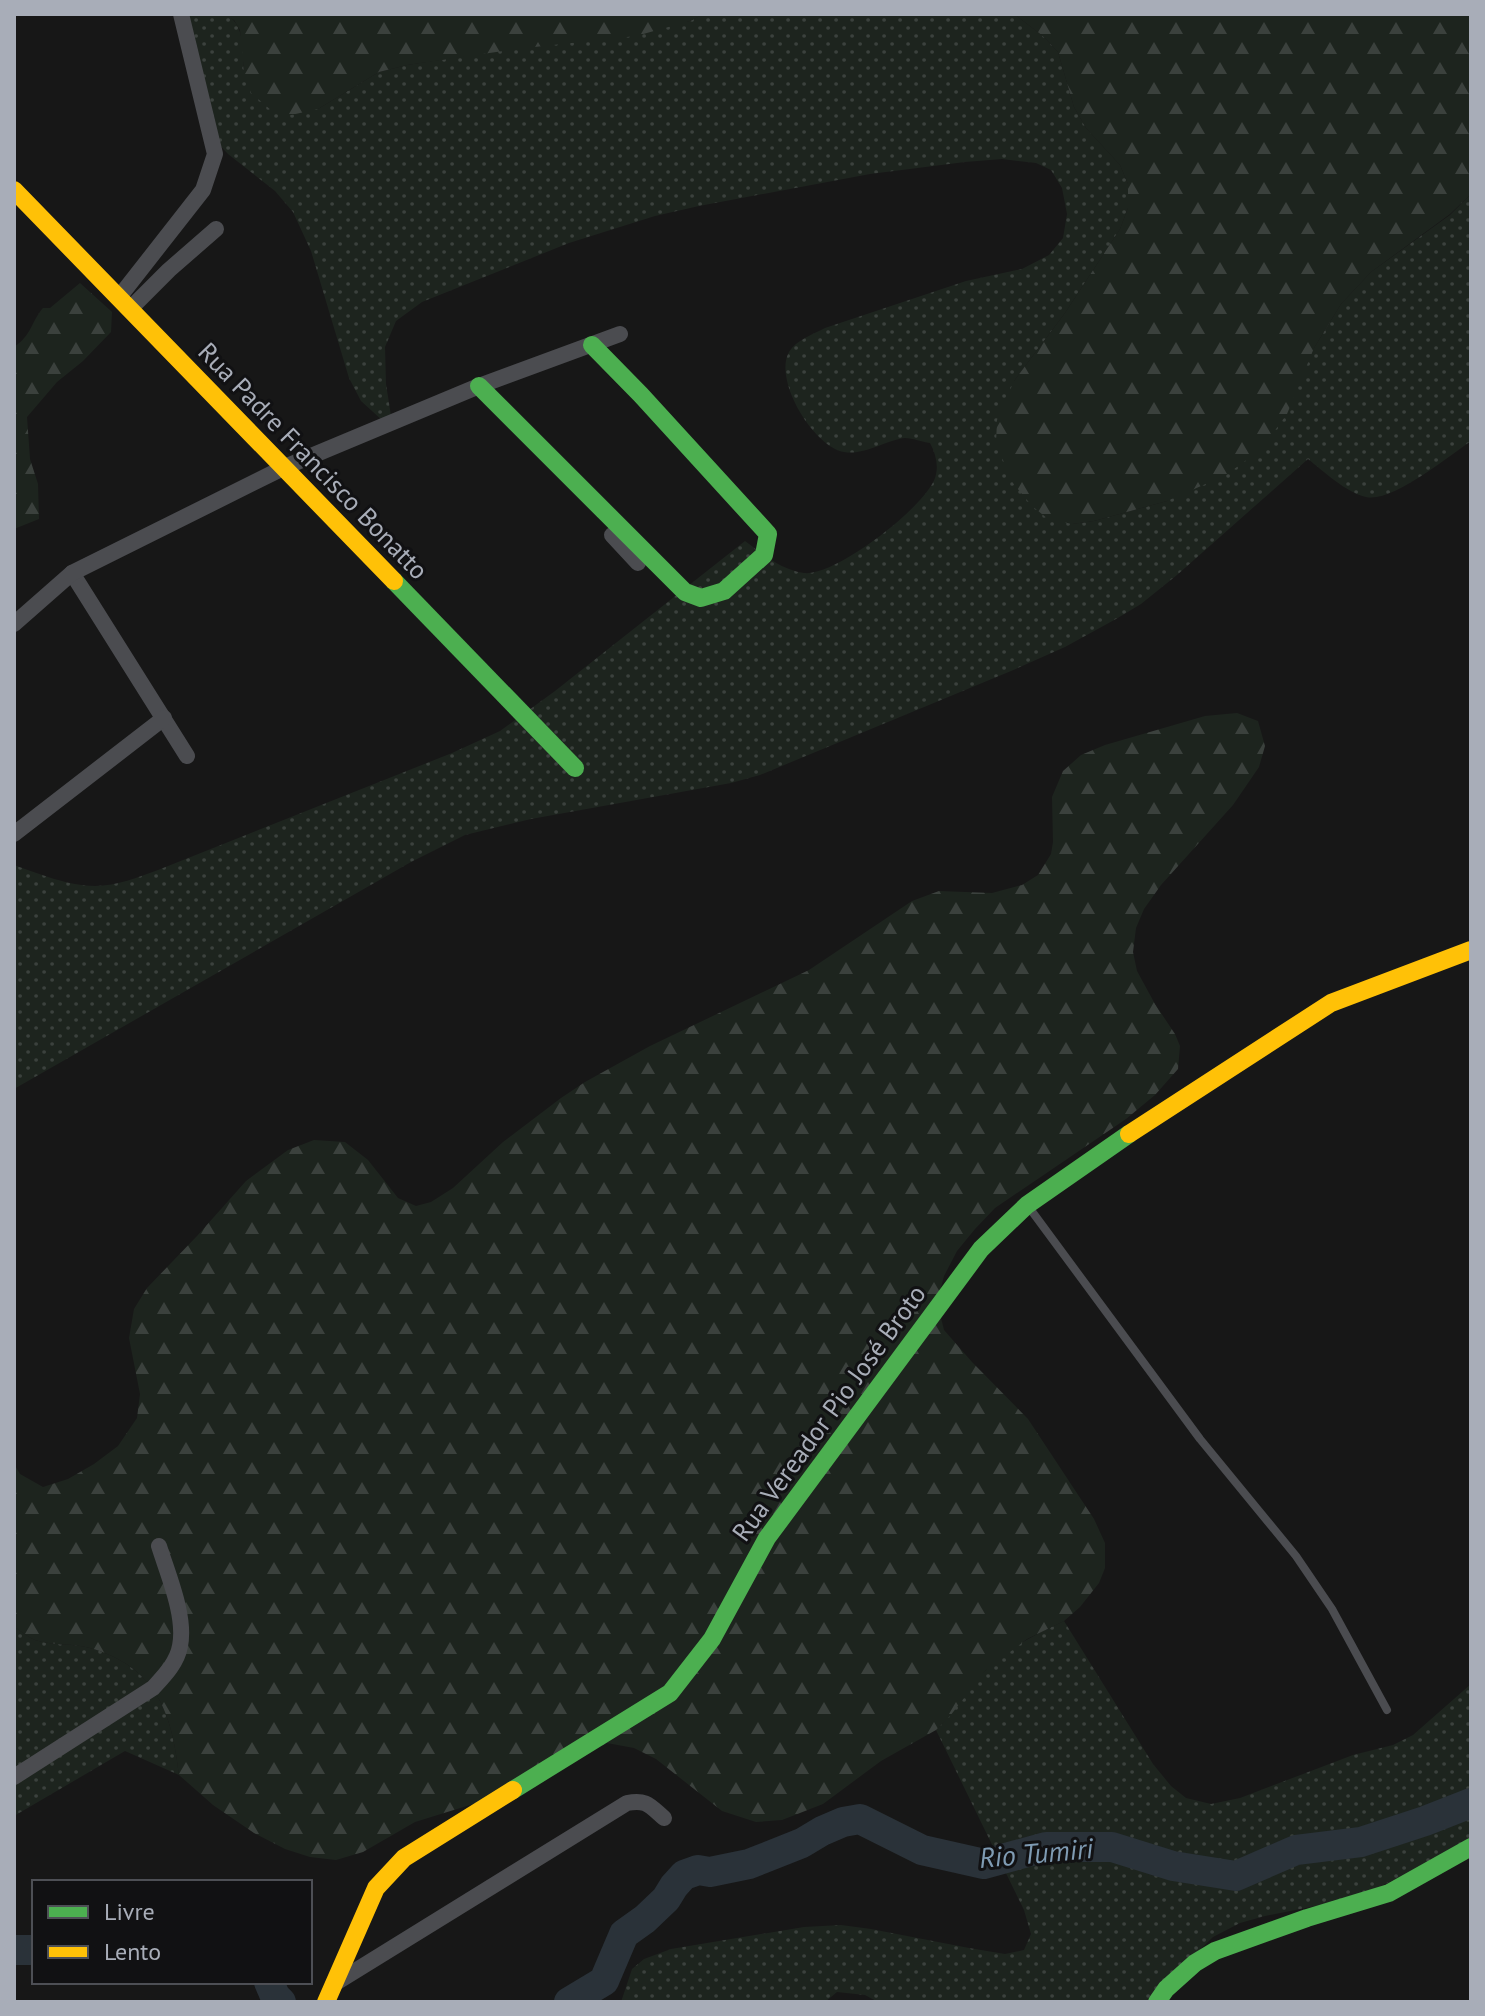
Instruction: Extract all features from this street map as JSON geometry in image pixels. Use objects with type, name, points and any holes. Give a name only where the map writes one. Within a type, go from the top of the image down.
[{"type":"street","points":[[126,302],[203,190],[215,154],[181,14]]},
{"type":"street","name":"Rua Padre Francisco Bonatto","points":[[14,190],[575,768]]},
{"type":"street","points":[[126,302],[216,229]]},
{"type":"street","points":[[14,624],[72,573],[285,467],[479,386],[620,334]]},
{"type":"street","points":[[479,386],[685,592],[701,598],[724,591],[764,555],[768,534],[592,345]]},
{"type":"street","points":[[479,386],[638,563]]},
{"type":"street","points":[[72,573],[187,756]]},
{"type":"street","points":[[14,834],[164,718]]},
{"type":"street","name":"Rua Vereador Pio José Broto","points":[[326,2002],[376,1888],[404,1858],[670,1693],[712,1639],[767,1538],[981,1249],[1027,1205],[1108,1148],[1331,1003],[1471,950]]},
{"type":"street","points":[[14,1777],[153,1688],[168,1672],[180,1648],[182,1623],[159,1546]]},
{"type":"street","points":[[334,1984],[627,1803],[647,1803],[664,1818]]},
{"type":"street","points":[[1157,2002],[1166,1989],[1195,1963],[1215,1951],[1389,1893],[1471,1847]]},
{"type":"lane","points":[[1027,1205],[1200,1439],[1296,1556],[1332,1609],[1387,1710]]},
{"type":"green space","points":[[214,13],[230,17],[239,30],[244,71],[318,109],[379,72],[407,65],[690,21],[704,14],[1014,14],[1058,52],[1074,107],[1086,128],[1120,165],[1128,184],[1128,208],[1120,229],[1065,313],[1014,381],[1072,524],[1167,501],[1314,348],[1341,304],[1371,272],[1450,215],[1471,194],[1471,441],[1405,486],[1377,497],[1366,497],[1351,491],[1308,459],[1141,604],[1065,647],[760,775],[531,819],[465,835],[411,862],[14,1089],[14,865],[65,882],[95,886],[119,883],[158,870],[500,731],[745,541],[780,565],[804,573],[836,564],[856,552],[897,522],[928,491],[936,474],[934,451],[930,443],[905,438],[851,453],[832,447],[809,426],[791,395],[786,364],[789,352],[801,341],[825,328],[966,281],[1022,269],[1049,255],[1063,238],[1067,214],[1062,188],[1051,170],[1036,163],[1002,159],[870,174],[655,216],[569,243],[422,302],[396,321],[385,347],[386,384],[392,422],[383,421],[361,401],[349,378],[311,251],[293,212],[275,191],[228,154],[209,134],[184,14]]},
{"type":"green space","points":[[223,14],[704,14],[636,36],[407,65],[379,72],[318,109],[291,115],[272,111],[251,93],[244,71],[240,30],[234,20]]},
{"type":"green space","points":[[1014,14],[1471,14],[1471,194],[1450,214],[1371,272],[1341,304],[1314,348],[1287,414],[1252,456],[1226,475],[1167,501],[1072,524],[1048,519],[1032,506],[1013,483],[996,444],[997,420],[1014,381],[1065,313],[1120,229],[1128,208],[1128,184],[1120,165],[1086,128],[1074,107],[1058,52]]},
{"type":"green space","points":[[80,283],[112,312],[111,332],[57,382],[27,417],[30,459],[38,484],[39,519],[14,529],[14,347],[24,338],[43,308],[50,308]]},
{"type":"green space","points":[[1237,713],[1258,721],[1265,746],[1259,767],[1233,805],[1161,885],[1144,909],[1136,928],[1133,952],[1137,971],[1175,1034],[1180,1046],[1178,1069],[1155,1095],[1126,1119],[995,1208],[957,1251],[944,1276],[937,1302],[944,1330],[1028,1419],[1094,1519],[1105,1543],[1105,1568],[1099,1583],[1080,1607],[1064,1621],[1027,1639],[985,1671],[936,1730],[881,1761],[823,1804],[782,1820],[756,1822],[722,1811],[656,1759],[634,1748],[607,1743],[486,1800],[415,1822],[363,1852],[336,1860],[310,1857],[285,1849],[254,1833],[213,1805],[179,1775],[165,1712],[157,1695],[131,1667],[90,1648],[35,1640],[14,1626],[14,1464],[20,1474],[43,1487],[68,1479],[118,1446],[137,1418],[140,1394],[129,1338],[134,1309],[147,1288],[246,1181],[288,1150],[314,1140],[345,1142],[368,1160],[398,1198],[416,1206],[431,1202],[453,1188],[503,1142],[585,1082],[650,1046],[809,970],[912,901],[939,891],[992,893],[1022,885],[1038,875],[1051,854],[1052,797],[1063,771],[1081,755],[1205,716]]},
{"type":"green space","points":[[1064,1621],[1153,1764],[1171,1786],[1186,1798],[1211,1804],[1240,1798],[1353,1755],[1393,1745],[1413,1735],[1471,1684],[1471,1843],[1356,1898],[1240,1923],[1213,1937],[1177,1972],[1155,2002],[878,2002],[865,1995],[837,1992],[825,2002],[621,2002],[632,1969],[644,1959],[671,1949],[804,1927],[841,1925],[871,1929],[1005,1954],[1024,1950],[1031,1934],[1024,1910],[936,1730],[978,1679],[1002,1656]]},
{"type":"green space","points":[[14,1626],[35,1640],[83,1646],[112,1656],[131,1667],[157,1695],[165,1712],[179,1775],[125,1751],[14,1816]]},
{"type":"waterway","name":"Rio Tumiri","points":[[569,2002],[604,1981],[624,1934],[666,1899],[684,1875],[698,1870],[710,1872],[749,1864],[802,1843],[843,1822],[860,1819],[922,1850],[984,1864],[1046,1847],[1112,1847],[1173,1866],[1236,1876],[1296,1850],[1361,1842],[1471,1803]]},
{"type":"waterway","name":"Rio Tumiri","points":[[14,1950],[32,1950]]},
{"type":"waterway","name":"Rio Tumiri","points":[[270,1984],[281,2002]]},
{"type":"traffic: fast","points":[[479,386],[685,592],[701,598],[724,591],[764,555],[768,534],[592,345]]},
{"type":"traffic: fast","points":[[394,581],[575,768]]},
{"type":"traffic: fast","points":[[513,1790],[670,1693],[712,1639],[767,1538],[981,1249],[1027,1205],[1129,1134]]},
{"type":"traffic: fast","points":[[1157,2002],[1166,1989],[1195,1963],[1215,1951],[1389,1893],[1471,1847]]},
{"type":"traffic: slow","points":[[14,190],[394,581]]},
{"type":"traffic: slow","points":[[1129,1134],[1331,1003],[1471,950]]},
{"type":"traffic: slow","points":[[326,2002],[376,1888],[404,1858],[513,1790]]}]
